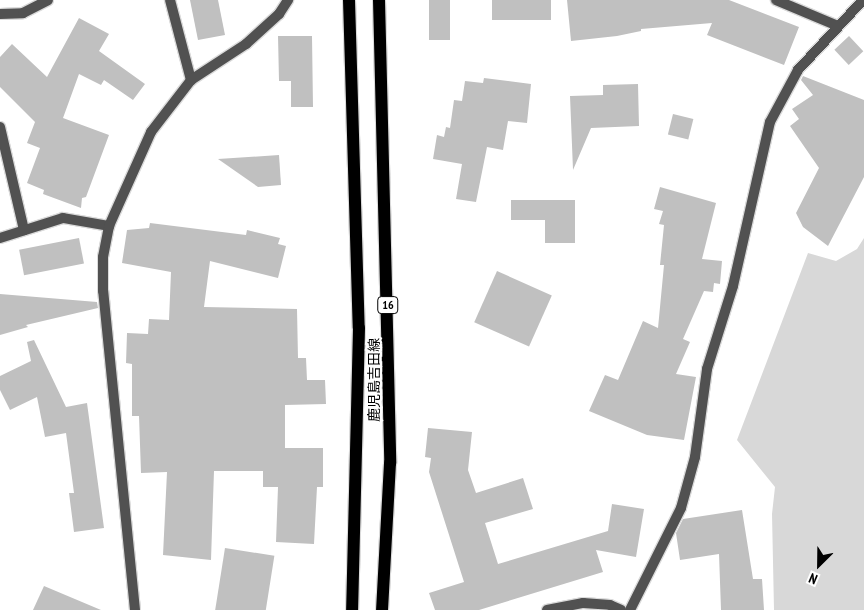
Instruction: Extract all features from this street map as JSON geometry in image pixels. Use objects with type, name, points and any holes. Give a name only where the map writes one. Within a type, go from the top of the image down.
[{"type":"main road","name":"鹿児島吉田線","points":[[349,0],[359,328],[352,610]]},
{"type":"main road","name":"鹿児島吉田線","points":[[379,0],[390,464],[382,610]]},
{"type":"street","points":[[0,14],[23,13],[48,0]]},
{"type":"street","points":[[170,0],[191,80]]},
{"type":"street","points":[[135,610],[103,291],[103,257],[109,226],[151,132],[191,80],[246,44],[279,14],[288,0]]},
{"type":"street","points":[[776,0],[838,26]]},
{"type":"street","points":[[630,610],[681,508],[695,457],[707,369],[733,286],[770,122],[798,70],[863,0]]},
{"type":"street","points":[[0,127],[24,230]]},
{"type":"street","points":[[0,238],[64,218],[109,226]]},
{"type":"street","points":[[547,610],[583,603],[610,605],[622,610]]},
{"type":"shaded area","points":[[864,238],[864,610],[774,610],[772,514],[775,487],[737,440],[808,253],[836,261],[857,249]]},
{"type":"building","points":[[190,0],[218,0],[225,35],[198,40]]},
{"type":"building","points":[[429,0],[450,0],[450,40],[429,40]]},
{"type":"building","points":[[492,0],[551,0],[551,20],[492,20]]},
{"type":"building","points":[[567,0],[729,0],[799,27],[784,65],[707,35],[712,23],[641,29],[641,31],[617,36],[571,41]]},
{"type":"building","points":[[79,18],[109,34],[99,51],[145,84],[133,100],[104,80],[101,85],[79,74],[63,118],[109,135],[86,197],[82,198],[81,208],[43,194],[44,190],[27,183],[40,148],[27,143],[35,122],[0,87],[0,57],[12,44],[47,77]]},
{"type":"building","points":[[278,36],[312,36],[313,107],[291,107],[291,81],[279,81]]},
{"type":"building","points":[[849,36],[863,51],[849,65],[834,50]]},
{"type":"building","points":[[803,76],[864,100],[864,177],[828,246],[803,227],[796,213],[819,168],[790,126],[799,119],[792,109],[813,95],[801,80]]},
{"type":"building","points":[[484,78],[531,84],[527,123],[508,121],[503,150],[487,147],[476,202],[456,199],[462,164],[433,159],[437,135],[444,137],[446,127],[450,128],[454,100],[462,101],[465,81],[483,83]]},
{"type":"building","points":[[638,84],[639,126],[591,128],[573,170],[570,96],[603,95],[603,85]]},
{"type":"building","points":[[673,114],[693,119],[688,139],[668,134]]},
{"type":"building","points":[[279,155],[281,185],[258,187],[218,159]]},
{"type":"building","points":[[660,187],[716,203],[702,259],[722,261],[720,284],[714,283],[713,292],[704,291],[683,339],[690,342],[676,374],[696,377],[684,440],[647,435],[589,411],[605,375],[618,380],[643,321],[658,328],[664,265],[660,265],[664,225],[659,224],[663,211],[654,209]]},
{"type":"building","points":[[511,200],[575,200],[575,243],[545,243],[545,220],[511,220]]},
{"type":"building","points":[[150,223],[246,235],[247,230],[280,238],[278,244],[286,246],[278,278],[210,261],[204,307],[297,309],[298,358],[306,358],[307,380],[325,380],[326,404],[285,405],[285,448],[323,448],[323,487],[317,487],[314,544],[276,542],[278,487],[263,487],[263,471],[214,471],[211,560],[163,555],[167,472],[141,473],[139,416],[132,416],[132,364],[126,363],[127,333],[148,334],[149,319],[169,320],[171,272],[122,263],[127,230],[149,228]]},
{"type":"building","points":[[79,238],[84,264],[24,275],[19,250]]},
{"type":"building","points":[[497,271],[552,295],[529,347],[474,322]]},
{"type":"building","points":[[0,294],[97,302],[98,308],[26,325],[28,327],[0,335]]},
{"type":"building","points":[[34,340],[66,407],[87,403],[104,528],[74,532],[69,493],[74,493],[66,433],[45,437],[37,397],[10,410],[0,390],[0,376],[31,361],[27,342]]},
{"type":"building","points":[[428,428],[472,432],[468,470],[476,493],[523,478],[533,509],[485,523],[498,564],[608,531],[612,504],[644,509],[636,557],[596,550],[603,572],[479,610],[435,610],[429,593],[464,582],[429,472],[431,458],[425,457]]},
{"type":"building","points":[[742,510],[753,579],[762,579],[764,610],[721,610],[719,554],[680,560],[676,533],[683,519]]},
{"type":"building","points":[[225,548],[274,556],[266,610],[215,610]]},
{"type":"building","points":[[44,586],[101,610],[33,610]]}]
